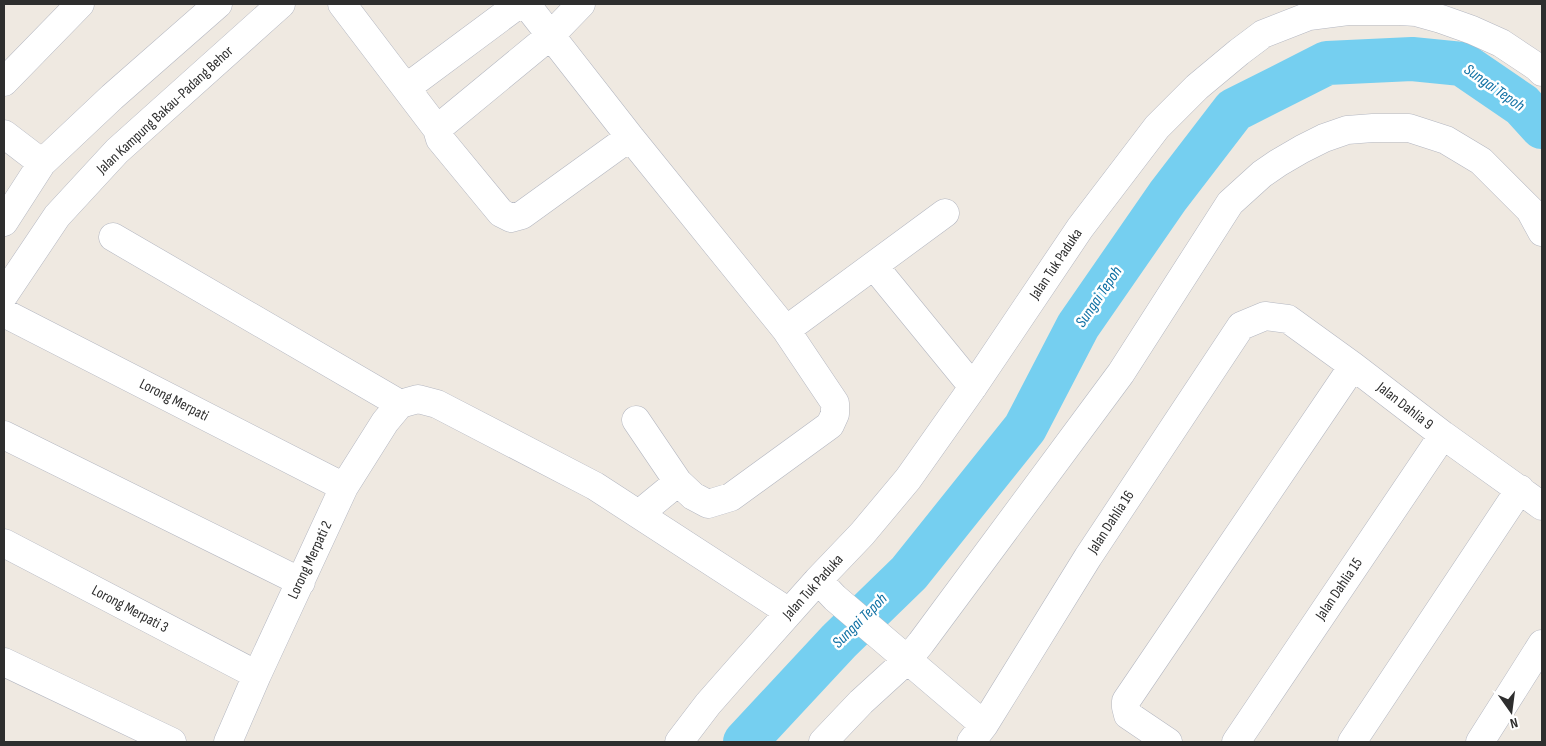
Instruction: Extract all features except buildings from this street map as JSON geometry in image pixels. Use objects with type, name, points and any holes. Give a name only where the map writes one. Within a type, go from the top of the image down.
[{"type":"street","points":[[4,82],[80,4]]},
{"type":"street","points":[[4,222],[42,163],[112,97],[218,4]]},
{"type":"street","name":"Jalan Kampung Bakau-Padang Behor","points":[[4,295],[57,216],[117,151],[281,4]]},
{"type":"street","points":[[342,4],[437,128],[440,139],[501,213],[511,218],[522,215],[630,138]]},
{"type":"street","points":[[406,88],[520,4]]},
{"type":"street","points":[[526,4],[630,138],[786,330],[835,403],[835,414],[830,424],[731,497],[708,504],[693,496],[678,482],[636,420]]},
{"type":"street","points":[[437,128],[551,35],[581,4]]},
{"type":"street","name":"Jalan Tuk Paduka","points":[[679,742],[708,704],[789,612],[826,589],[862,534],[908,479],[973,387],[1080,228],[1157,127],[1197,87],[1239,52],[1263,34],[1309,16],[1348,11],[1416,12],[1442,19],[1501,43],[1542,72]]},
{"type":"street","points":[[823,742],[861,702],[907,660],[1121,373],[1230,204],[1262,174],[1302,148],[1348,130],[1409,128],[1446,140],[1482,161],[1530,210],[1542,232]]},
{"type":"street","points":[[4,134],[42,163]]},
{"type":"street","points":[[786,330],[945,213]]},
{"type":"street","points":[[113,237],[409,401],[437,404],[586,482],[639,514],[789,612]]},
{"type":"street","points":[[874,266],[973,387]]},
{"type":"street","name":"Lorong Merpati","points":[[4,313],[344,487]]},
{"type":"street","name":"Jalan Dahlia 9","points":[[1265,316],[1288,319],[1443,435],[1542,506]]},
{"type":"street","name":"Jalan Dahlia 16","points":[[977,734],[1088,557],[1241,326],[1265,316]]},
{"type":"street","points":[[1168,742],[1128,715],[1126,700],[1353,366]]},
{"type":"street","name":"Lorong Merpati 2","points":[[228,742],[344,487],[386,422],[409,401]]},
{"type":"street","points":[[4,435],[300,582]]},
{"type":"street","name":"Jalan Dahlia 15","points":[[1236,742],[1443,435]]},
{"type":"street","points":[[639,514],[678,482]]},
{"type":"street","points":[[1352,742],[1520,489]]},
{"type":"street","name":"Lorong Merpati 3","points":[[4,543],[257,675]]},
{"type":"street","points":[[826,589],[907,660],[977,734]]},
{"type":"street","points":[[1480,742],[1540,652]]},
{"type":"street","points":[[4,662],[172,742]]},
{"type":"waterway","name":"Sungai Tepoh","points":[[745,742],[839,641],[909,573],[1025,428],[1078,326],[1168,196],[1234,110],[1327,63],[1412,59],[1462,64],[1522,105],[1542,127]]}]
